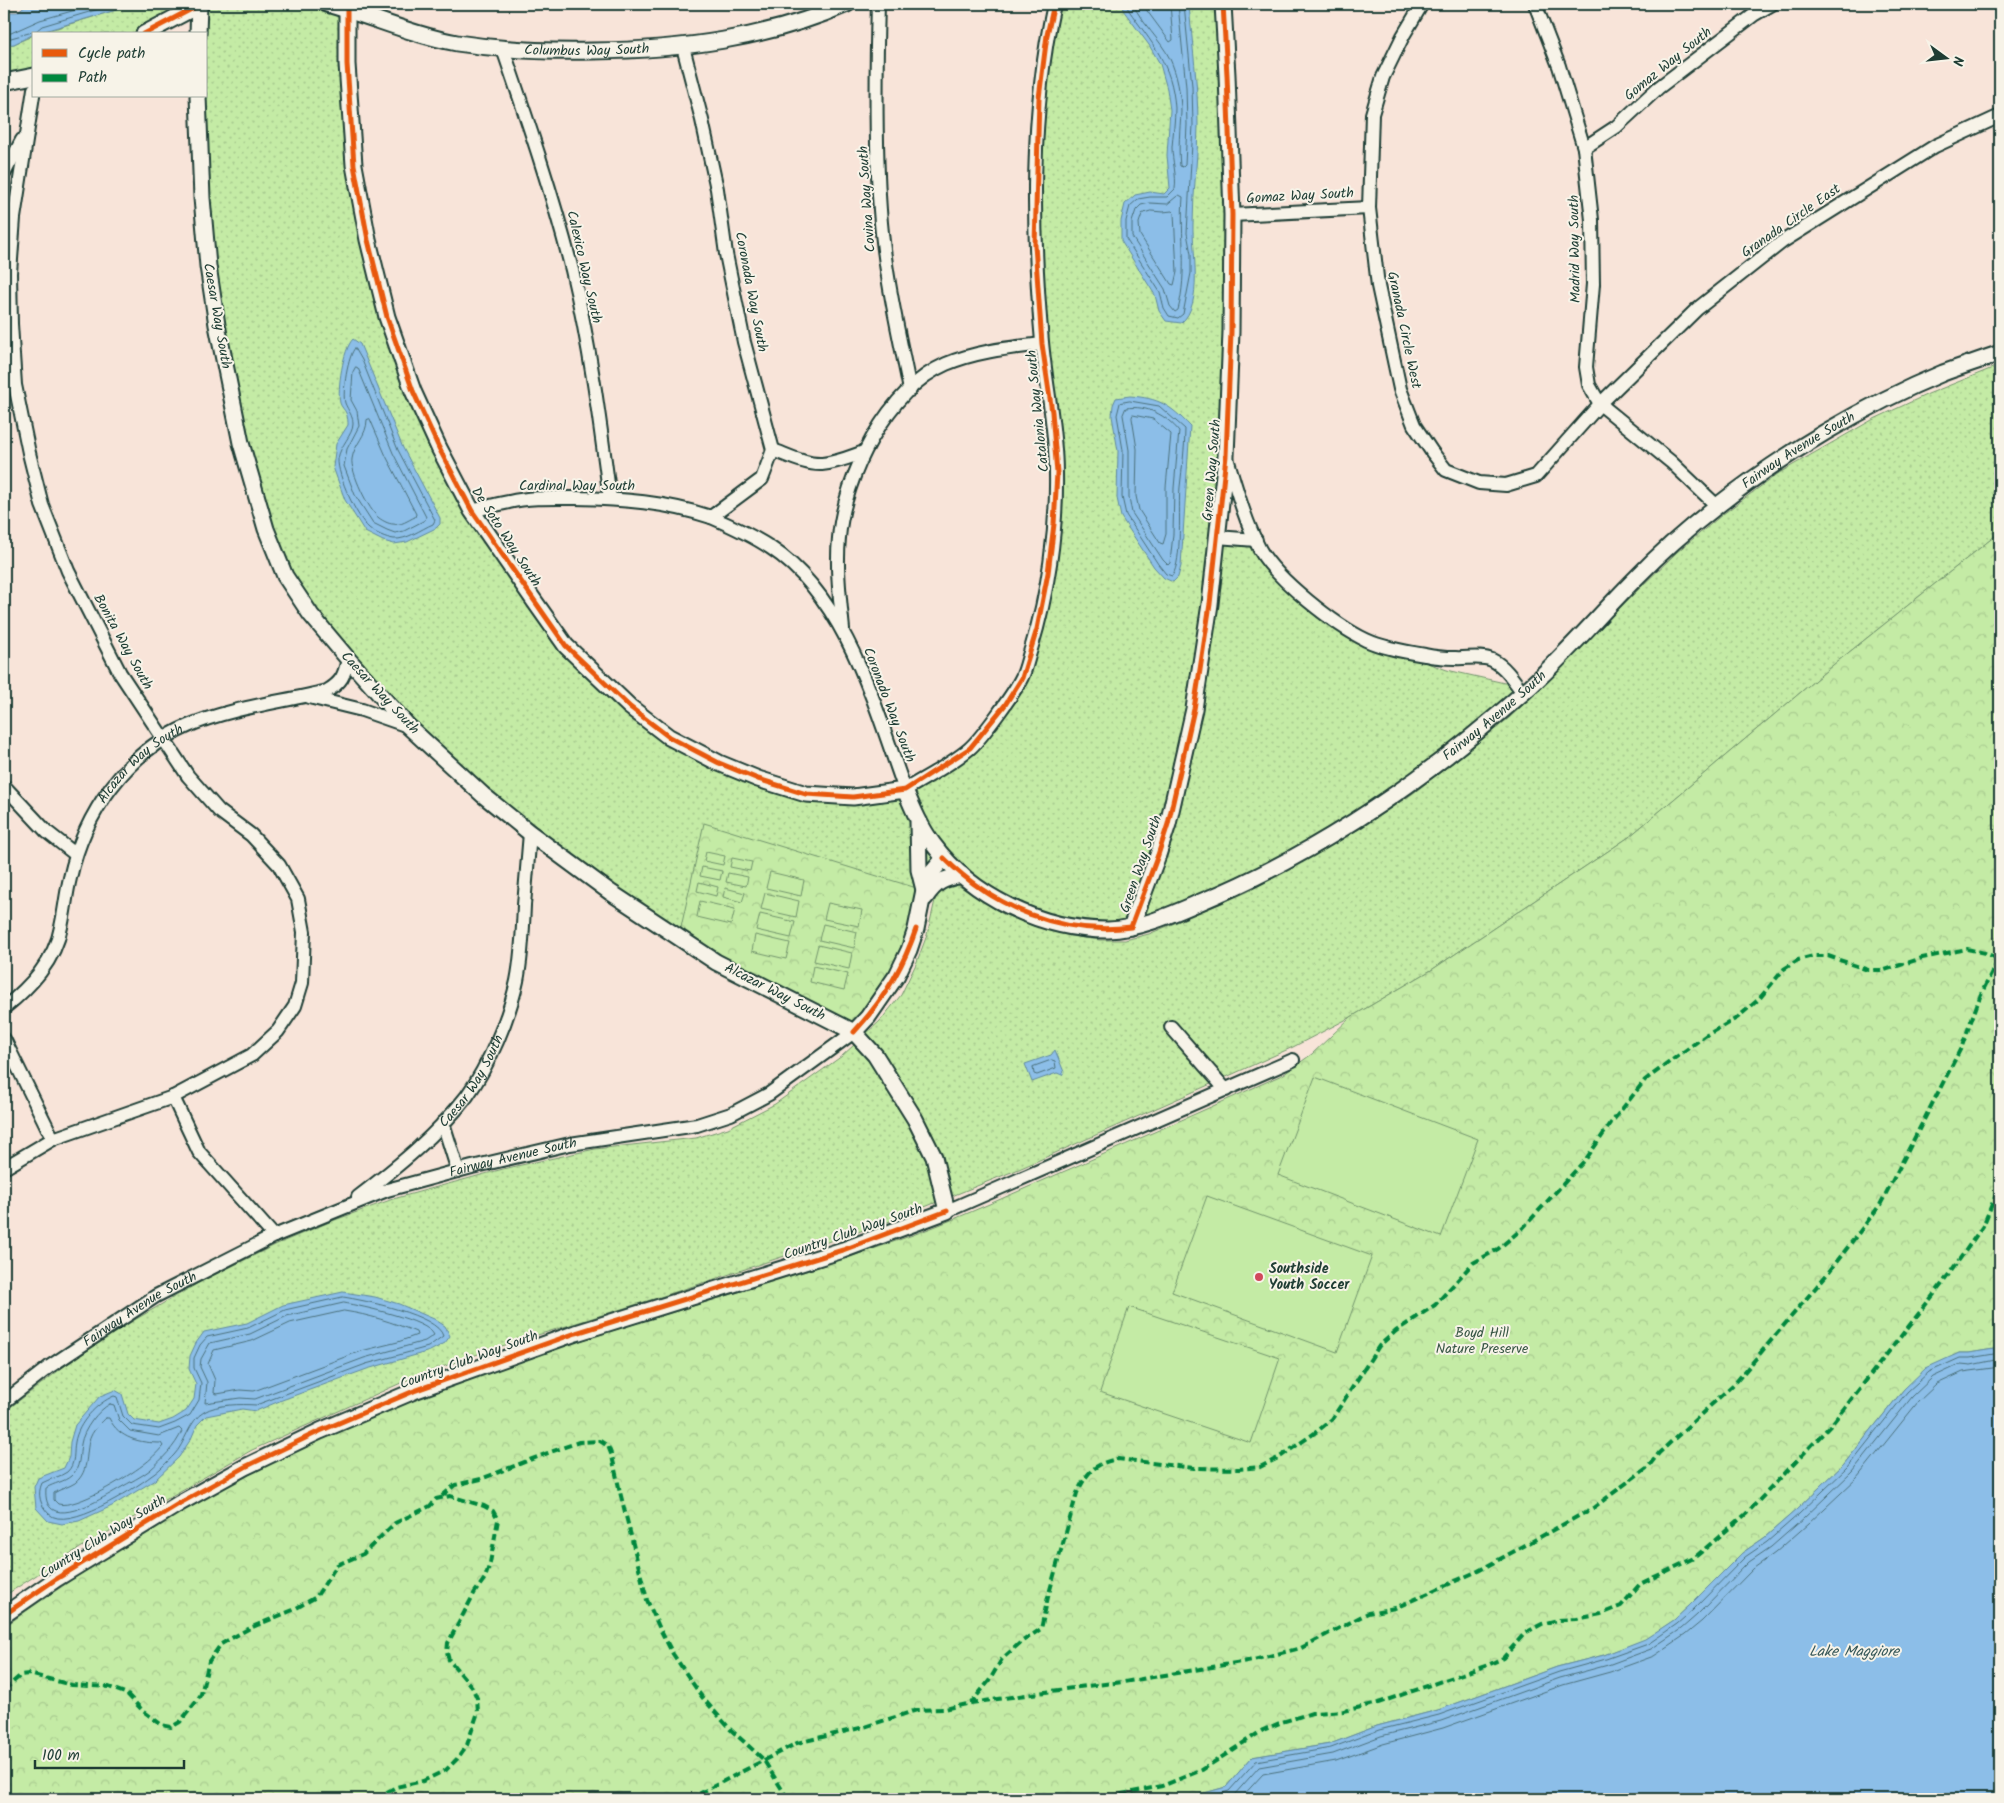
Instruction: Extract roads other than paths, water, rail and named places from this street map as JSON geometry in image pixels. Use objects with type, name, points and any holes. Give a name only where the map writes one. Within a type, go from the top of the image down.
[{"type":"street","points":[[148,32],[200,4]]},
{"type":"street","points":[[198,32],[200,4]]},
{"type":"street","name":"Columbus Way South","points":[[327,4],[347,7],[416,33],[457,43],[564,52],[629,51],[683,47],[732,39],[777,29],[848,4]]},
{"type":"street","name":"Covina Way South","points":[[878,4],[876,97],[880,211],[891,297],[910,390]]},
{"type":"street","name":"Catalonia Way South","points":[[905,790],[970,748],[1005,705],[1022,678],[1037,629],[1048,574],[1054,524],[1056,473],[1052,412],[1042,344],[1035,245],[1039,98],[1047,35],[1054,4]]},
{"type":"street","name":"Green Way South","points":[[1131,926],[1158,856],[1168,824],[1194,709],[1210,604],[1226,456],[1231,332],[1232,214],[1223,4]]},
{"type":"street","name":"Granada Circle West","points":[[1422,4],[1402,36],[1383,77],[1372,114],[1369,208],[1378,286],[1400,389],[1414,426],[1446,470],[1480,483],[1506,485],[1536,476],[1600,404]]},
{"type":"street","name":"Madrid Way South","points":[[1534,4],[1559,66],[1584,148],[1592,220],[1593,284],[1586,367],[1589,385],[1600,404],[1670,462],[1716,506]]},
{"type":"street","name":"Gomaz Way South","points":[[1584,148],[1616,127],[1666,82],[1755,14],[1772,4]]},
{"type":"street","name":"De Soto Way South","points":[[347,7],[347,64],[354,164],[368,240],[387,317],[413,391],[439,448],[472,511],[566,646],[630,707],[669,737],[727,767],[806,794],[854,796],[905,790]]},
{"type":"street","name":"Coronada Way South","points":[[683,47],[717,189],[726,254],[744,342],[773,450]]},
{"type":"street","name":"Calexico Way South","points":[[503,48],[541,159],[572,270],[598,400],[610,498]]},
{"type":"street","points":[[4,82],[32,76]]},
{"type":"street","name":"Bonita Way South","points":[[4,1168],[53,1139],[173,1097],[252,1055],[278,1031],[295,1006],[302,983],[304,932],[298,899],[279,865],[251,835],[219,810],[188,776],[120,673],[68,572],[42,505],[15,385],[11,324],[9,217],[32,98]]},
{"type":"street","name":"Caesar Way South","points":[[198,98],[202,198],[208,266],[217,325],[241,443],[266,529],[286,576],[311,615],[408,726],[483,795],[530,833],[522,946],[517,981],[505,1021],[487,1062],[467,1095],[443,1122],[388,1174],[348,1204]]},
{"type":"street","name":"Granada Circle East","points":[[1600,404],[1697,309],[1782,242],[1935,146],[2000,116]]},
{"type":"street","points":[[4,174],[26,134]]},
{"type":"street","name":"Gomaz Way South","points":[[1232,214],[1369,208]]},
{"type":"street","points":[[843,632],[838,581],[838,537],[850,486],[864,452],[886,417],[910,390],[926,376],[944,365],[966,356],[1000,349],[1042,344]]},
{"type":"street","name":"Fairway Avenue South","points":[[905,790],[925,833],[944,858],[962,875],[996,898],[1020,911],[1048,921],[1070,926],[1109,930],[1169,915],[1242,885],[1316,844],[1385,802],[1523,694],[1639,574],[1716,506],[1775,464],[1828,431],[1887,400],[1943,374],[2000,354]]},
{"type":"street","points":[[711,517],[762,479],[773,450],[799,460],[820,464],[864,452]]},
{"type":"street","name":"Green Way South","points":[[1226,456],[1242,506],[1261,551],[1288,584],[1326,615],[1366,640],[1424,655],[1492,660],[1511,676],[1523,694]]},
{"type":"street","name":"Cardinal Way South","points":[[472,511],[511,501],[552,498],[610,498],[661,503],[688,509],[732,526],[773,549],[799,572],[822,600],[843,632]]},
{"type":"street","name":"Green Way South","points":[[1217,537],[1256,540]]},
{"type":"street","name":"Coronado Way South","points":[[843,632],[866,682],[905,790]]},
{"type":"street","points":[[307,696],[328,692],[339,684],[345,672],[348,659]]},
{"type":"street","name":"Alcazar Way South","points":[[4,1008],[26,990],[49,960],[61,929],[75,854],[91,817],[112,786],[131,765],[164,738],[188,725],[212,717],[307,696],[362,710],[408,726]]},
{"type":"street","points":[[4,786],[47,832],[75,854]]},
{"type":"street","points":[[918,818],[919,870],[924,895]]},
{"type":"street","name":"Alcazar Way South","points":[[530,833],[610,892],[716,962],[854,1032],[875,1055],[914,1119],[934,1157],[947,1211]]},
{"type":"street","name":"Fairway Avenue South","points":[[4,1402],[49,1367],[156,1296],[274,1236],[348,1204],[387,1190],[570,1144],[697,1125],[731,1114],[769,1094],[854,1032],[868,1017],[897,975],[909,950],[928,877],[944,858]]},
{"type":"street","points":[[924,895],[939,881],[962,875]]},
{"type":"street","points":[[1171,1027],[1226,1090]]},
{"type":"street","points":[[4,1039],[53,1139]]},
{"type":"street","name":"Country Club Way South","points":[[4,1616],[56,1579],[180,1502],[245,1467],[320,1431],[414,1391],[576,1333],[843,1250],[947,1211],[1293,1060]]},
{"type":"street","points":[[173,1097],[199,1152],[274,1236]]},
{"type":"street","points":[[443,1122],[458,1171]]},
{"type":"water","points":[[27,4],[126,4],[116,10],[41,32],[32,32],[32,35],[14,44],[4,45],[4,12],[17,12]]},
{"type":"water","points":[[1122,4],[1189,4],[1198,110],[1193,224],[1195,290],[1188,314],[1181,323],[1166,321],[1159,311],[1155,295],[1121,241],[1121,221],[1125,204],[1135,195],[1150,192],[1164,194],[1170,188],[1167,155],[1170,110],[1167,89],[1160,64],[1149,45],[1123,10]]},
{"type":"water","points":[[353,339],[360,344],[403,448],[440,518],[440,524],[436,528],[407,542],[394,544],[365,532],[345,500],[333,467],[336,444],[348,425],[347,415],[340,403],[339,388],[346,351]]},
{"type":"water","points":[[1130,396],[1149,399],[1163,404],[1190,426],[1181,566],[1178,577],[1173,582],[1164,578],[1154,567],[1121,517],[1117,498],[1118,451],[1112,416],[1116,398]]},
{"type":"water","points":[[1055,1050],[1064,1072],[1062,1075],[1057,1073],[1032,1082],[1025,1064],[1051,1055]]},
{"type":"water","points":[[343,1292],[375,1297],[399,1304],[434,1319],[445,1326],[450,1336],[445,1343],[430,1351],[367,1369],[256,1411],[242,1409],[206,1416],[197,1425],[191,1439],[179,1457],[155,1480],[112,1506],[79,1521],[62,1524],[48,1521],[36,1508],[34,1487],[38,1478],[64,1468],[69,1457],[70,1442],[75,1425],[100,1396],[115,1390],[122,1394],[128,1414],[134,1420],[159,1424],[173,1419],[186,1411],[194,1399],[196,1384],[189,1369],[190,1356],[204,1332],[247,1323],[283,1305]]},
{"type":"water","name":"Lake Maggiore","points":[[2000,1348],[2000,1799],[1183,1799],[1226,1787],[1252,1757],[1330,1744],[1377,1726],[1438,1710],[1557,1667],[1604,1655],[1645,1639],[1674,1620],[1742,1553],[1764,1538],[1844,1464],[1904,1389],[1926,1368],[1959,1353]]},
{"type":"place","name":"Southside Youth Soccer","points":[[1259,1277]]},
{"type":"park label","name":"Boyd Hill Nature Preserve","points":[[1482,1342]]}]
